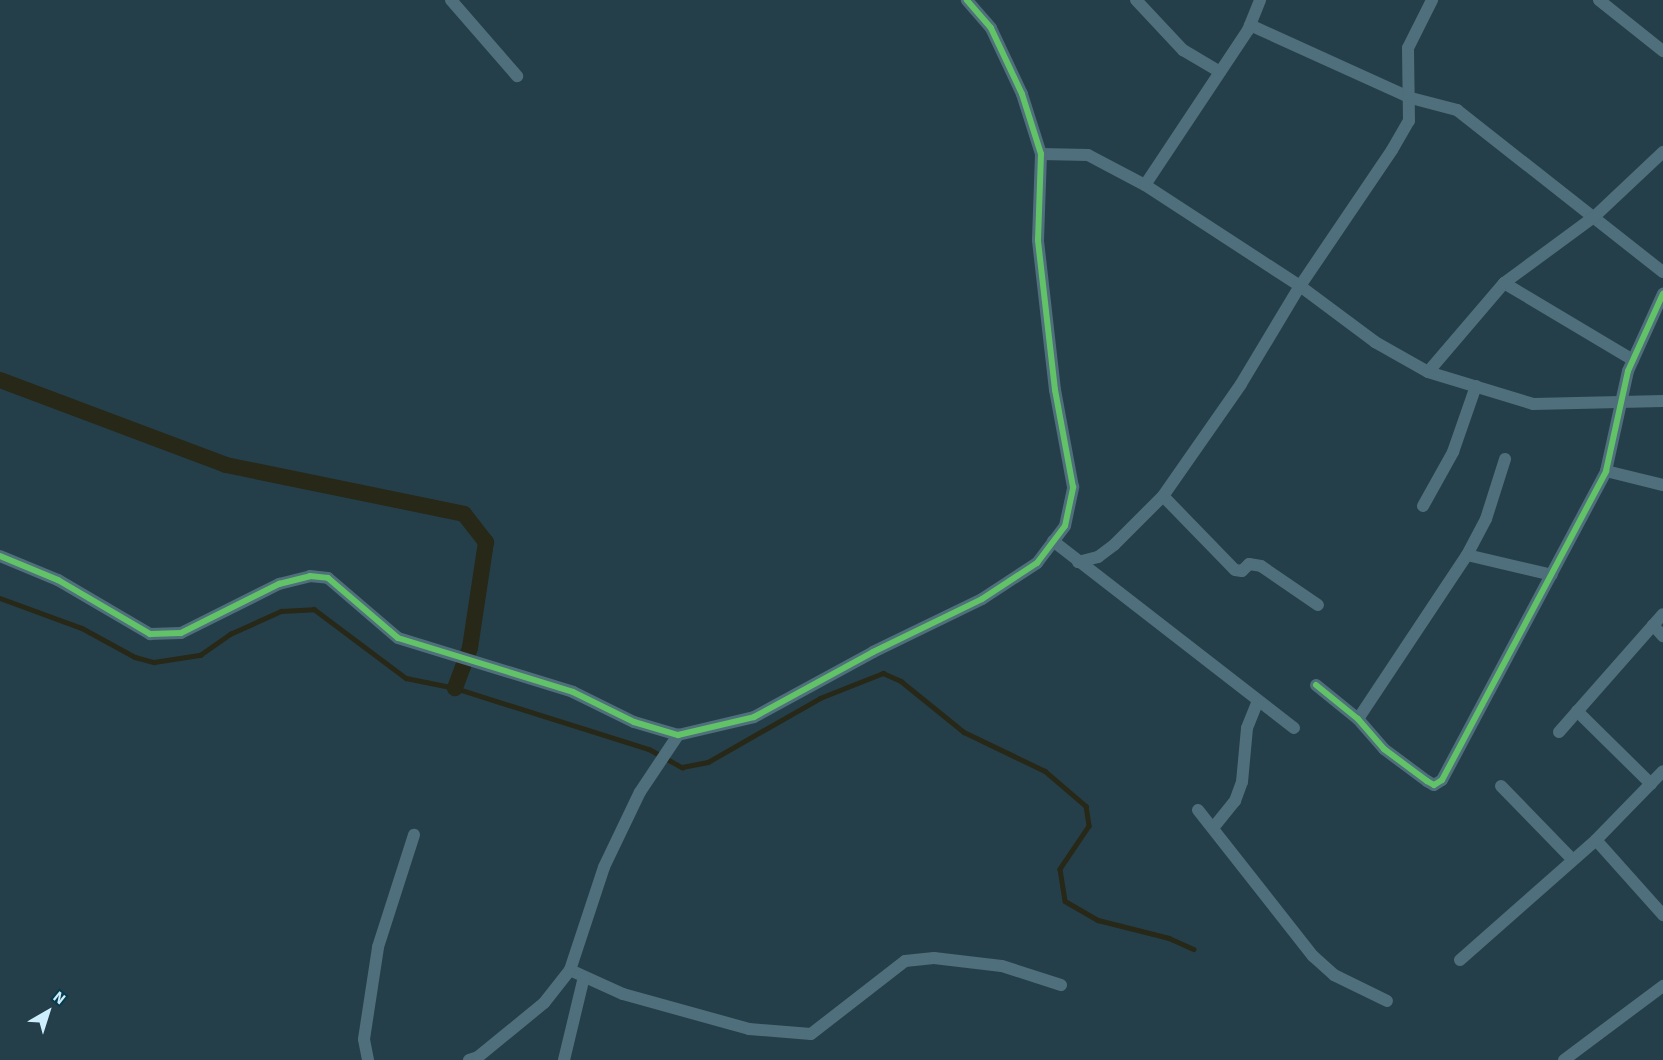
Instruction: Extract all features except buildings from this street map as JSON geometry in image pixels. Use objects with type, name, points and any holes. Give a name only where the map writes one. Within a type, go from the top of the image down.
[{"type":"street","points":[[451,0],[517,76]]},
{"type":"street","points":[[0,556],[58,580],[150,634],[181,633],[279,584],[310,576],[328,578],[398,638],[449,657],[573,692],[634,722],[678,735],[754,717],[873,652],[982,599],[1037,563],[1065,526],[1073,487],[1055,390],[1038,240],[1041,154],[1022,94],[991,28],[967,0]]},
{"type":"street","points":[[1145,185],[1250,25],[1260,0]]},
{"type":"street","points":[[1078,562],[1098,557],[1114,545],[1162,496],[1241,384],[1300,286],[1404,130],[1409,121],[1411,98],[1408,48],[1432,0]]},
{"type":"street","points":[[1599,0],[1663,51]]},
{"type":"street","points":[[1143,3],[1183,50],[1220,72]]},
{"type":"street","points":[[1250,25],[1411,98],[1457,110],[1663,272]]},
{"type":"street","points":[[1428,372],[1504,282],[1594,217],[1663,152]]},
{"type":"street","points":[[1041,154],[1088,155],[1145,185],[1300,286],[1375,342],[1428,372],[1533,404],[1663,401]]},
{"type":"street","points":[[1504,282],[1633,360]]},
{"type":"street","points":[[1316,685],[1358,719],[1384,750],[1427,782],[1438,784],[1606,471],[1620,401],[1633,360],[1663,294]]},
{"type":"street","points":[[1423,506],[1453,452],[1476,386]]},
{"type":"street","points":[[1358,719],[1467,555],[1486,519],[1505,459]]},
{"type":"street","points":[[1606,471],[1663,485]]},
{"type":"street","points":[[1162,496],[1235,570],[1242,571],[1249,564],[1261,566],[1318,605]]},
{"type":"street","points":[[1053,541],[1294,728]]},
{"type":"street","points":[[1467,555],[1552,575]]},
{"type":"street","points":[[1558,732],[1663,614]]},
{"type":"street","points":[[1653,625],[1663,636]]},
{"type":"street","points":[[1213,828],[1235,801],[1242,782],[1247,728],[1258,701]]},
{"type":"street","points":[[1577,711],[1651,784]]},
{"type":"street","points":[[469,1060],[478,1058],[544,1003],[570,970],[604,867],[653,771],[666,748],[678,735]]},
{"type":"street","points":[[1460,960],[1596,840],[1663,771]]},
{"type":"street","points":[[1501,786],[1573,860]]},
{"type":"street","points":[[1197,810],[1313,956],[1334,975],[1387,1001]]},
{"type":"street","points":[[368,1060],[364,1039],[378,947],[414,835]]},
{"type":"street","points":[[1596,840],[1663,915]]},
{"type":"street","points":[[570,970],[623,994],[749,1029],[811,1034],[905,961],[934,958],[1002,966],[1061,985]]},
{"type":"street","points":[[564,1060],[584,977]]},
{"type":"street","points":[[1564,1060],[1661,990]]},
{"type":"waterway","points":[[0,380],[226,465],[464,514],[486,542],[470,648],[455,688]]},
{"type":"waterway","points":[[0,598],[82,628],[135,657],[154,662],[200,655],[230,634],[281,611],[314,609],[406,678],[455,688],[649,749],[682,767],[708,762],[820,698],[883,673],[901,681],[964,732],[1045,771],[1086,806],[1089,826],[1060,869],[1065,901],[1098,920],[1169,938],[1194,949]]},
{"type":"cycle path","points":[[0,556],[58,580],[150,634],[181,633],[279,584],[310,576],[328,578],[398,638],[573,692],[634,722],[678,735],[754,717],[873,652],[982,599],[1037,563],[1065,526],[1073,487],[1055,390],[1038,240],[1041,154],[1022,94],[991,28],[967,0]]},
{"type":"cycle path","points":[[1316,685],[1358,719],[1384,749],[1434,785],[1442,780],[1606,471],[1628,371],[1663,294]]}]
